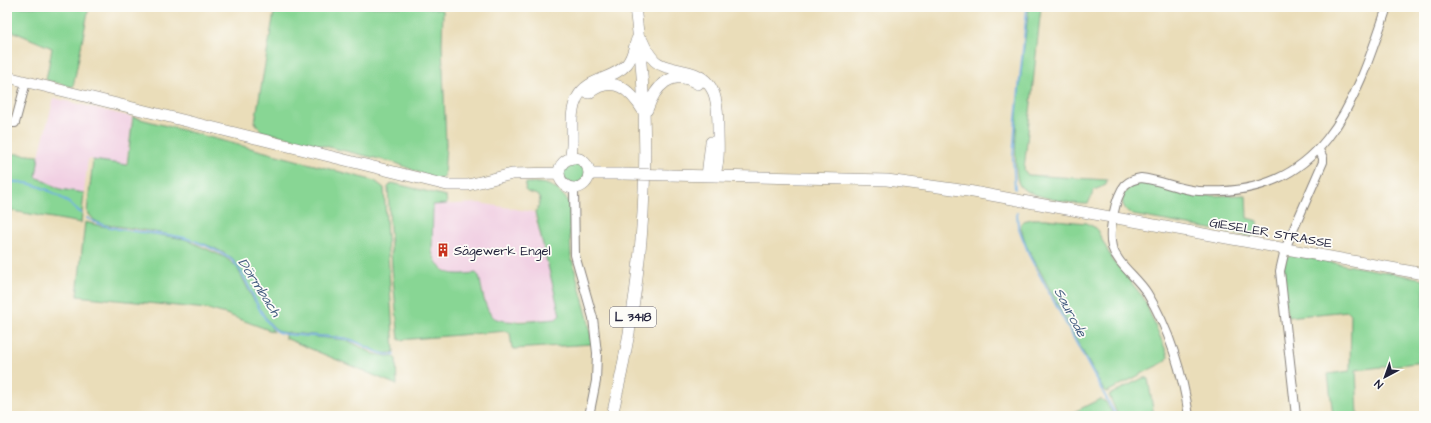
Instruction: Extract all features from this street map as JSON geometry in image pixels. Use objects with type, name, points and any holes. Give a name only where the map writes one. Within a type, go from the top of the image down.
[{"type":"main road","name":"L 3418","points":[[612,416],[623,369],[638,283],[645,182],[645,114],[639,34],[635,7]]},
{"type":"main road","name":"L 3418","points":[[639,34],[650,56],[656,62],[663,66],[693,73],[710,86],[718,104],[718,156],[711,176]]},
{"type":"main road","name":"L 3418","points":[[575,159],[572,149],[572,118],[577,98],[590,84],[626,65],[632,55],[639,34]]},
{"type":"main road","points":[[7,77],[447,185],[468,185],[512,174],[559,173]]},
{"type":"main road","name":"L 3418","points":[[645,114],[655,91],[664,83],[677,78],[686,79],[699,85],[708,96],[711,110],[711,176]]},
{"type":"main road","points":[[575,159],[579,115],[584,100],[594,89],[610,85],[625,88],[635,98],[645,114]]},
{"type":"main road","points":[[718,156],[723,164],[742,176]]},
{"type":"main road","points":[[575,159],[587,165],[589,174],[586,183],[579,188],[574,189],[565,186],[559,173],[562,164],[575,159]]},
{"type":"main road","name":"GIESELER STRASSE","points":[[589,174],[742,176],[903,181],[968,191],[1424,274]]},
{"type":"street","points":[[1189,416],[1183,379],[1156,309],[1144,288],[1122,263],[1113,248],[1111,231],[1120,192],[1125,184],[1133,179],[1149,179],[1197,191],[1216,192],[1251,188],[1283,176],[1302,165],[1319,150],[1338,126],[1350,103],[1387,7]]},
{"type":"street","points":[[7,123],[15,123],[26,82]]},
{"type":"street","points":[[1296,416],[1280,280],[1285,249],[1323,162],[1323,158],[1319,150]]},
{"type":"street","points":[[574,189],[575,255],[593,318],[598,353],[596,381],[589,416]]},
{"type":"shaded area","points":[[54,98],[132,117],[126,165],[88,159],[84,193],[60,189],[36,177],[40,151]]},
{"type":"shaded area","name":"Sägewerk Engel","points":[[479,203],[534,212],[560,315],[556,319],[501,321],[496,319],[487,308],[479,276],[476,273],[453,275],[440,267],[432,252],[433,205]]},
{"type":"green space","points":[[7,7],[89,7],[73,87],[46,80],[52,48],[7,29]]},
{"type":"green space","points":[[275,7],[425,7],[443,10],[442,44],[446,145],[444,177],[441,179],[432,178],[396,163],[261,131],[255,122]]},
{"type":"green space","points":[[1029,7],[1041,7],[1024,170],[1028,175],[1107,180],[1106,185],[1094,190],[1088,204],[1063,201],[1033,194],[1021,187],[1017,176],[1016,131],[1018,102]]},
{"type":"green space","points":[[133,117],[375,181],[384,188],[394,352],[382,353],[347,338],[280,332],[262,312],[238,266],[229,256],[196,241],[154,232],[101,224],[94,220],[87,212],[93,160],[127,165]]},
{"type":"green space","points":[[7,153],[39,156],[36,177],[60,189],[84,193],[81,223],[7,210]]},
{"type":"green space","points":[[574,162],[582,165],[585,173],[582,181],[574,184],[566,181],[563,173],[566,165]]},
{"type":"green space","points":[[392,183],[446,196],[447,204],[433,205],[432,252],[439,266],[449,273],[454,274],[476,273],[479,276],[484,301],[488,311],[495,318],[511,321],[556,319],[560,315],[535,212],[538,208],[540,198],[537,195],[528,193],[525,190],[526,183],[546,184],[555,188],[569,202],[571,256],[588,319],[592,344],[514,349],[512,348],[510,333],[507,331],[399,340],[392,268],[388,187]]},
{"type":"green space","points":[[1138,183],[1151,184],[1181,193],[1194,195],[1246,195],[1247,218],[1258,221],[1258,234],[1255,237],[1133,215],[1124,207],[1123,198],[1124,193],[1128,189]]},
{"type":"green space","points":[[1032,219],[1086,223],[1096,228],[1112,259],[1143,297],[1167,353],[1168,357],[1166,361],[1107,392],[1103,389],[1026,245],[1020,225],[1023,221]]},
{"type":"green space","points":[[85,222],[101,226],[185,239],[226,258],[237,267],[252,297],[274,332],[226,314],[207,309],[77,296]]},
{"type":"green space","points":[[1291,255],[1424,279],[1424,362],[1356,370],[1358,416],[1333,416],[1328,374],[1350,371],[1351,314],[1348,311],[1288,317],[1283,290],[1284,260]]},
{"type":"green space","points":[[285,334],[347,340],[374,354],[394,357],[396,359],[397,385],[285,338]]},
{"type":"green space","points":[[1143,378],[1148,378],[1154,416],[1118,416],[1109,395]]},
{"type":"green space","points":[[1100,399],[1106,402],[1114,416],[1066,416]]},
{"type":"waterway","name":"Saurode","points":[[1015,189],[1013,157],[1027,7]]},
{"type":"waterway","name":"Dörmbach","points":[[7,182],[28,183],[47,190],[65,200],[81,213]]},
{"type":"waterway","name":"Saurode","points":[[1017,213],[1018,226],[1030,257],[1116,416]]},
{"type":"waterway","name":"Dörmbach","points":[[87,218],[109,227],[122,230],[185,238],[202,244],[224,255],[236,264],[242,273],[258,307],[272,327],[280,333],[347,339],[380,353],[394,355]]},
{"type":"place","name":"Sägewerk Engel","points":[[443,250]]}]
